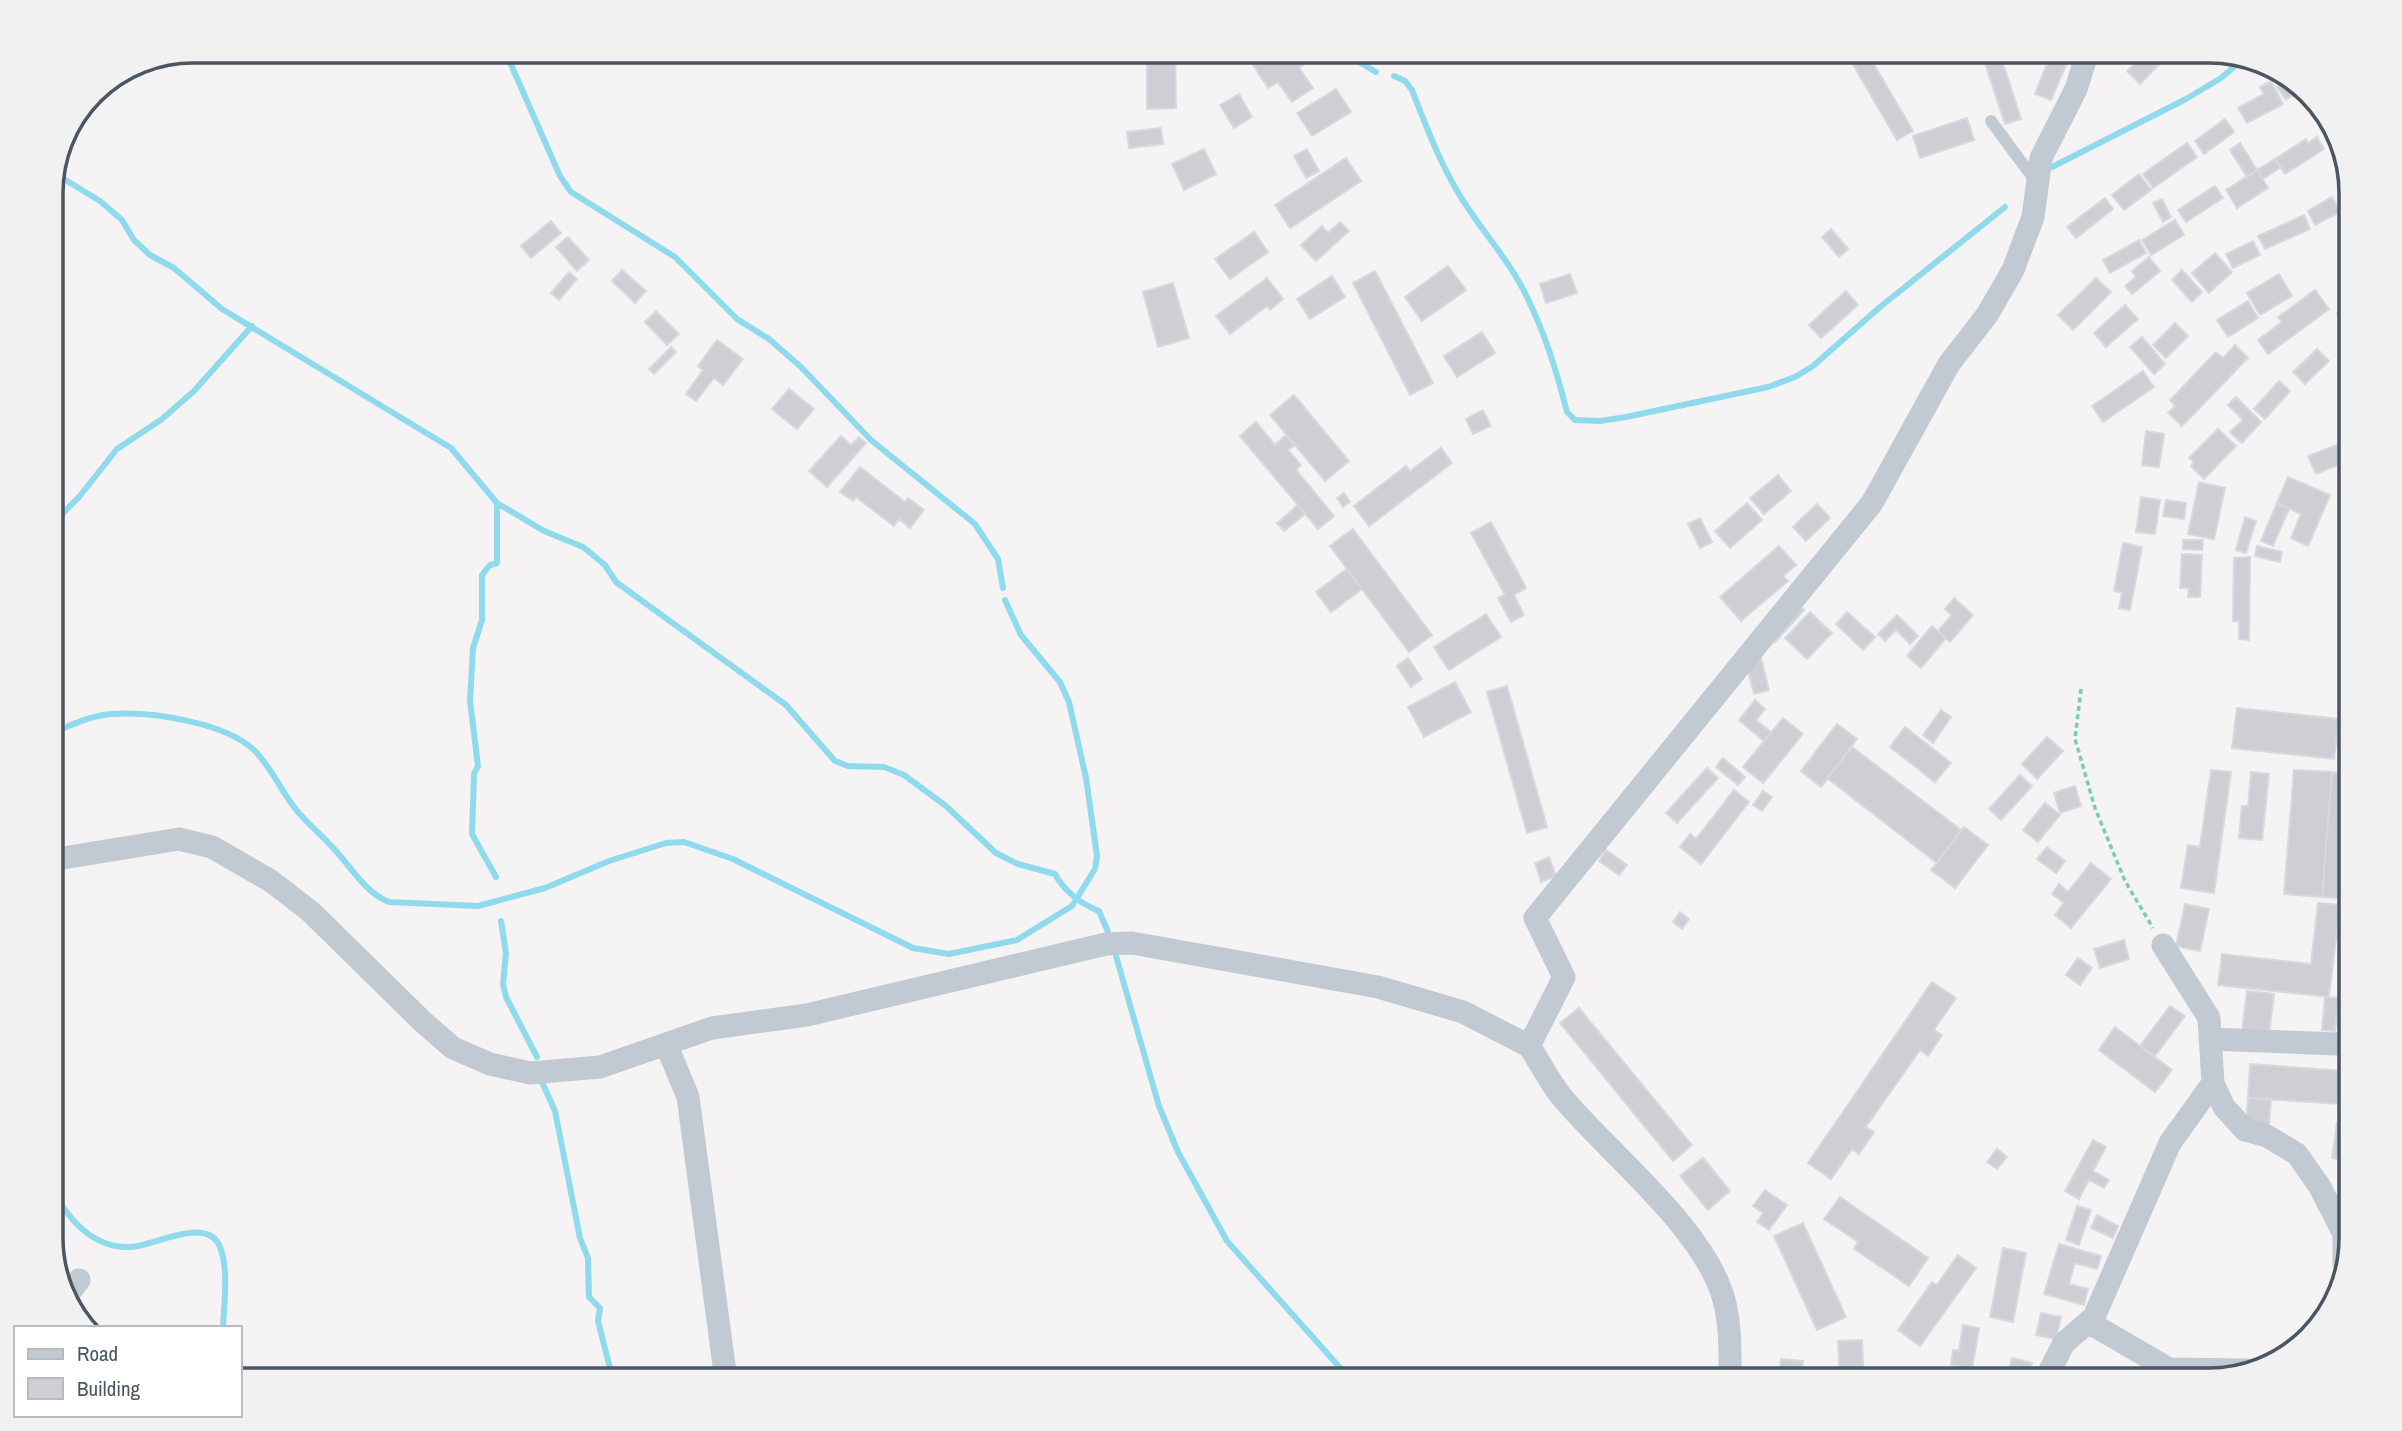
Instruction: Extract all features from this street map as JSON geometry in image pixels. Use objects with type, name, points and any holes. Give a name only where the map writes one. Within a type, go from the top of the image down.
[{"type":"street","points":[[1530,1046],[1564,977],[1535,918],[1872,503],[1949,364],[1987,315],[2013,270],[2032,217],[2041,158],[2076,89],[2084,63]]},
{"type":"street","points":[[63,858],[179,839],[212,848],[271,881],[311,912],[453,1048],[490,1064],[530,1073],[600,1068],[712,1028],[807,1015],[1106,944],[1132,943],[1378,986],[1463,1012],[1530,1046],[1559,1094],[1672,1217],[1707,1261],[1724,1299],[1730,1342],[1730,1368]]},
{"type":"street","points":[[2164,945],[2209,1018],[2213,1083],[2224,1107],[2245,1130],[2267,1136],[2297,1154],[2320,1186],[2339,1224]]},
{"type":"street","points":[[2210,1039],[2338,1044]]},
{"type":"street","points":[[666,1044],[688,1097],[724,1368]]},
{"type":"street","points":[[2051,1368],[2064,1342],[2094,1317],[2170,1143],[2213,1083]]},
{"type":"street","points":[[2088,1322],[2167,1368]]},
{"type":"lane","points":[[1991,121],[2038,183]]},
{"type":"path","points":[[2081,689],[2075,739],[2095,808],[2124,881],[2164,945]]},
{"type":"building","points":[[1147,63],[1175,63],[1176,108],[1147,109]]},
{"type":"building","points":[[1252,63],[1302,63],[1303,65],[1299,68],[1313,88],[1292,102],[1278,82],[1268,88]]},
{"type":"building","points":[[1852,63],[1873,63],[1913,131],[1897,140]]},
{"type":"building","points":[[1985,63],[2003,63],[2021,119],[2005,124]]},
{"type":"building","points":[[2047,63],[2067,63],[2051,100],[2035,94]]},
{"type":"building","points":[[2135,63],[2160,63],[2140,84],[2127,71]]},
{"type":"building","points":[[2271,81],[2283,104],[2247,123],[2238,108],[2264,94],[2260,87]]},
{"type":"building","points":[[2281,85],[2293,95],[2286,100],[2277,87]]},
{"type":"building","points":[[1336,89],[1351,112],[1312,136],[1297,113]]},
{"type":"building","points":[[1239,94],[1252,117],[1234,128],[1220,105]]},
{"type":"building","points":[[1967,118],[1974,140],[1920,158],[1913,136]]},
{"type":"building","points":[[2225,119],[2234,132],[2204,154],[2195,141]]},
{"type":"building","points":[[1161,128],[1163,144],[1129,148],[1127,132]]},
{"type":"building","points":[[2317,137],[2324,149],[2285,174],[2275,159],[2306,139],[2308,143]]},
{"type":"building","points":[[2187,143],[2197,157],[2153,188],[2143,174]]},
{"type":"building","points":[[2240,143],[2257,170],[2247,177],[2230,150]]},
{"type":"building","points":[[1204,149],[1216,174],[1184,190],[1172,164]]},
{"type":"building","points":[[1307,149],[1319,171],[1306,178],[1294,156]]},
{"type":"building","points":[[1346,158],[1361,181],[1290,228],[1275,205]]},
{"type":"building","points":[[2275,159],[2281,167],[2263,179],[2257,170]]},
{"type":"building","points":[[2257,170],[2268,188],[2237,208],[2226,190]]},
{"type":"building","points":[[2139,174],[2151,190],[2124,210],[2112,195]]},
{"type":"building","points":[[2215,186],[2223,198],[2186,222],[2178,210]]},
{"type":"building","points":[[2332,197],[2339,213],[2315,225],[2308,211]]},
{"type":"building","points":[[2105,198],[2113,209],[2076,238],[2067,227]]},
{"type":"building","points":[[2162,199],[2171,217],[2163,222],[2153,203]]},
{"type":"building","points":[[2304,215],[2310,229],[2265,249],[2258,236]]},
{"type":"building","points":[[2175,220],[2184,235],[2151,255],[2142,240]]},
{"type":"building","points":[[551,221],[561,233],[531,258],[521,246]]},
{"type":"building","points":[[1340,222],[1349,231],[1316,261],[1301,245],[1322,226],[1328,233]]},
{"type":"building","points":[[1831,229],[1848,249],[1839,257],[1822,237]]},
{"type":"building","points":[[1254,232],[1268,252],[1230,279],[1215,259]]},
{"type":"building","points":[[568,237],[589,260],[577,271],[556,247]]},
{"type":"building","points":[[2139,240],[2146,253],[2110,273],[2103,260]]},
{"type":"building","points":[[2253,241],[2260,255],[2233,268],[2226,254]]},
{"type":"building","points":[[2215,253],[2232,272],[2209,293],[2192,273]]},
{"type":"building","points":[[2149,257],[2160,271],[2132,294],[2125,286],[2136,277],[2132,271]]},
{"type":"building","points":[[1448,266],[1466,290],[1422,321],[1405,297]]},
{"type":"building","points":[[622,270],[646,291],[635,303],[612,281]]},
{"type":"building","points":[[2182,270],[2202,292],[2192,302],[2172,280]]},
{"type":"building","points":[[1375,271],[1433,383],[1410,395],[1353,283]]},
{"type":"building","points":[[569,272],[577,279],[559,300],[551,293]]},
{"type":"building","points":[[1570,274],[1577,293],[1546,303],[1540,284]]},
{"type":"building","points":[[2279,274],[2292,296],[2260,315],[2247,293]]},
{"type":"building","points":[[1332,276],[1345,297],[1310,319],[1297,299]]},
{"type":"building","points":[[1267,278],[1283,299],[1270,310],[1267,306],[1230,334],[1216,316]]},
{"type":"building","points":[[2096,278],[2111,292],[2073,330],[2058,315]]},
{"type":"building","points":[[1173,283],[1189,338],[1158,347],[1143,292]]},
{"type":"building","points":[[2315,290],[2329,309],[2268,354],[2258,340],[2282,322],[2278,317]]},
{"type":"building","points":[[1846,291],[1858,305],[1821,338],[1809,325]]},
{"type":"building","points":[[2248,301],[2258,318],[2228,337],[2217,320]]},
{"type":"building","points":[[2125,305],[2138,319],[2106,347],[2094,333]]},
{"type":"building","points":[[656,311],[679,334],[667,345],[645,322]]},
{"type":"building","points":[[2175,323],[2188,336],[2166,358],[2153,345]]},
{"type":"building","points":[[1482,332],[1495,353],[1457,377],[1444,356]]},
{"type":"building","points":[[2142,337],[2165,364],[2154,374],[2130,347]]},
{"type":"building","points":[[717,340],[743,359],[723,385],[714,378],[696,401],[686,394],[703,370],[698,366]]},
{"type":"building","points":[[2235,345],[2248,358],[2182,426],[2168,413],[2175,406],[2170,400],[2216,352],[2223,358]]},
{"type":"building","points":[[671,347],[676,352],[654,374],[649,369]]},
{"type":"building","points":[[2317,349],[2329,361],[2305,384],[2293,372]]},
{"type":"building","points":[[2143,371],[2154,387],[2103,422],[2092,406]]},
{"type":"building","points":[[2279,381],[2290,391],[2265,419],[2254,409]]},
{"type":"building","points":[[789,389],[814,409],[797,429],[772,409]]},
{"type":"building","points":[[1294,395],[1349,461],[1325,481],[1270,415]]},
{"type":"building","points":[[2236,397],[2261,422],[2242,443],[2230,432],[2243,420],[2228,405]]},
{"type":"building","points":[[1483,410],[1491,426],[1473,434],[1466,419]]},
{"type":"building","points":[[1256,422],[1275,445],[1286,435],[1295,445],[1288,450],[1301,465],[1296,470],[1334,516],[1318,529],[1240,436]]},
{"type":"building","points":[[2218,429],[2236,446],[2204,479],[2191,466],[2194,462],[2189,458]]},
{"type":"building","points":[[2146,431],[2164,434],[2159,467],[2142,465]]},
{"type":"building","points":[[841,436],[851,445],[859,437],[866,443],[827,487],[809,471]]},
{"type":"building","points":[[2339,444],[2339,465],[2316,474],[2308,456]]},
{"type":"building","points":[[1441,448],[1452,463],[1369,526],[1354,506],[1406,466],[1410,471]]},
{"type":"building","points":[[860,467],[905,502],[908,498],[924,510],[910,528],[899,519],[894,526],[856,497],[853,501],[840,492]]},
{"type":"building","points":[[1778,475],[1791,491],[1764,514],[1750,498]]},
{"type":"building","points":[[2288,477],[2330,495],[2308,546],[2291,538],[2301,514],[2277,503]]},
{"type":"building","points":[[2199,482],[2225,488],[2214,539],[2188,534]]},
{"type":"building","points":[[1344,493],[1350,502],[1343,507],[1337,498]]},
{"type":"building","points":[[2141,497],[2160,500],[2155,534],[2136,532]]},
{"type":"building","points":[[2166,500],[2186,503],[2184,519],[2163,516]]},
{"type":"building","points":[[1747,503],[1762,520],[1730,548],[1715,531]]},
{"type":"building","points":[[2277,503],[2289,509],[2273,546],[2261,541]]},
{"type":"building","points":[[1817,504],[1830,518],[1806,541],[1793,527]]},
{"type":"building","points":[[1298,505],[1305,514],[1284,531],[1277,523]]},
{"type":"building","points":[[2245,517],[2256,521],[2246,553],[2236,550]]},
{"type":"building","points":[[1700,518],[1712,542],[1700,548],[1688,524]]},
{"type":"building","points":[[1491,522],[1526,588],[1514,595],[1524,615],[1511,622],[1498,598],[1505,595],[1471,533]]},
{"type":"building","points":[[1353,529],[1432,635],[1409,652],[1330,546]]},
{"type":"building","points":[[2183,540],[2203,540],[2202,550],[2183,549]]},
{"type":"building","points":[[2123,543],[2142,547],[2130,610],[2119,608],[2122,593],[2114,591]]},
{"type":"building","points":[[1779,546],[1796,565],[1783,576],[1788,581],[1741,621],[1720,597]]},
{"type":"building","points":[[2257,546],[2282,552],[2280,562],[2255,556]]},
{"type":"building","points":[[2182,554],[2202,555],[2200,597],[2188,597],[2189,588],[2180,588]]},
{"type":"building","points":[[2250,557],[2249,640],[2239,639],[2239,621],[2233,621],[2234,558]]},
{"type":"building","points":[[1347,569],[1362,589],[1331,612],[1316,592]]},
{"type":"building","points":[[1954,598],[1973,615],[1950,642],[1938,631],[1952,615],[1945,609]]},
{"type":"building","points":[[1797,603],[1804,610],[1775,642],[1768,636]]},
{"type":"building","points":[[1810,612],[1832,633],[1807,659],[1785,638]]},
{"type":"building","points":[[1847,612],[1875,637],[1863,650],[1836,624]]},
{"type":"building","points":[[1486,614],[1501,637],[1449,670],[1434,647]]},
{"type":"building","points":[[1897,615],[1918,636],[1910,644],[1896,630],[1885,641],[1878,634]]},
{"type":"building","points":[[1932,626],[1946,638],[1921,668],[1907,656]]},
{"type":"building","points":[[1408,658],[1422,679],[1411,687],[1397,666]]},
{"type":"building","points":[[1761,658],[1769,690],[1754,694],[1746,663]]},
{"type":"building","points":[[1455,682],[1471,712],[1424,737],[1408,707]]},
{"type":"building","points":[[1507,686],[1547,827],[1527,833],[1487,692]]},
{"type":"building","points":[[1755,700],[1765,709],[1756,720],[1771,732],[1764,741],[1739,720]]},
{"type":"building","points":[[2237,708],[2339,719],[2334,759],[2232,748]]},
{"type":"building","points":[[1941,710],[1951,717],[1933,743],[1923,735]]},
{"type":"building","points":[[1783,718],[1803,734],[1763,783],[1743,767]]},
{"type":"building","points":[[1837,724],[1857,739],[1821,787],[1801,771]]},
{"type":"building","points":[[1905,727],[1951,763],[1935,782],[1890,747]]},
{"type":"building","points":[[2047,737],[2063,751],[2037,779],[2022,764]]},
{"type":"building","points":[[1852,747],[1961,830],[1937,863],[1827,778]]},
{"type":"building","points":[[1723,758],[1745,777],[1738,785],[1716,767]]},
{"type":"building","points":[[1707,768],[1718,778],[1677,823],[1666,813]]},
{"type":"building","points":[[2211,770],[2231,772],[2214,893],[2181,888],[2188,845],[2200,847]]},
{"type":"building","points":[[2294,770],[2332,772],[2322,897],[2284,894]]},
{"type":"building","points":[[2251,772],[2269,774],[2262,840],[2239,838],[2242,806],[2248,806]]},
{"type":"building","points":[[2332,772],[2339,773],[2339,886],[2338,898],[2322,897]]},
{"type":"building","points":[[2020,775],[2032,786],[2001,820],[1989,809]]},
{"type":"building","points":[[2075,786],[2081,806],[2060,813],[2054,793]]},
{"type":"building","points":[[1734,790],[1749,802],[1701,864],[1680,847],[1690,834],[1696,839]]},
{"type":"building","points":[[1763,791],[1772,797],[1762,811],[1753,805]]},
{"type":"building","points":[[2045,803],[2060,815],[2038,842],[2023,830]]},
{"type":"building","points":[[1964,827],[1988,845],[1955,888],[1931,870]]},
{"type":"building","points":[[2047,847],[2065,861],[2056,873],[2037,859]]},
{"type":"building","points":[[1606,850],[1627,865],[1619,875],[1599,861]]},
{"type":"building","points":[[1549,857],[1556,876],[1541,882],[1535,863]]},
{"type":"building","points":[[2091,863],[2111,879],[2071,928],[2055,915],[2064,903],[2052,894],[2059,884],[2068,892]]},
{"type":"building","points":[[2318,903],[2339,905],[2329,997],[2218,985],[2222,954],[2311,964]]},
{"type":"building","points":[[2185,904],[2209,909],[2200,951],[2176,946]]},
{"type":"building","points":[[1680,912],[1689,919],[1682,929],[1673,922]]},
{"type":"building","points":[[2124,940],[2129,959],[2100,968],[2094,949]]},
{"type":"building","points":[[2078,958],[2092,968],[2080,985],[2066,975]]},
{"type":"building","points":[[1932,982],[1956,998],[1934,1030],[1942,1035],[1928,1056],[1920,1050],[1866,1127],[1874,1132],[1859,1154],[1852,1149],[1831,1179],[1808,1163]]},
{"type":"building","points":[[2247,991],[2274,994],[2269,1035],[2242,1032]]},
{"type":"building","points":[[2325,997],[2339,998],[2335,1031],[2322,1030]]},
{"type":"building","points":[[2170,1006],[2185,1016],[2154,1057],[2140,1046]]},
{"type":"building","points":[[1579,1008],[1692,1145],[1673,1161],[1560,1023]]},
{"type":"building","points":[[2115,1027],[2172,1070],[2155,1092],[2099,1050]]},
{"type":"building","points":[[2250,1064],[2339,1071],[2339,1104],[2248,1098]]},
{"type":"building","points":[[2248,1098],[2271,1099],[2269,1125],[2246,1123]]},
{"type":"building","points":[[2337,1123],[2339,1123],[2339,1159],[2332,1158]]},
{"type":"building","points":[[2093,1140],[2106,1147],[2093,1171],[2109,1180],[2104,1188],[2089,1180],[2079,1199],[2065,1191]]},
{"type":"building","points":[[1997,1149],[2007,1157],[1997,1169],[1987,1162]]},
{"type":"building","points":[[1703,1158],[1730,1191],[1708,1210],[1680,1176]]},
{"type":"building","points":[[1765,1190],[1787,1205],[1769,1230],[1757,1222],[1763,1213],[1753,1206]]},
{"type":"building","points":[[1840,1197],[1928,1258],[1909,1286],[1854,1249],[1858,1242],[1824,1219]]},
{"type":"building","points":[[2077,1206],[2091,1210],[2079,1245],[2066,1240]]},
{"type":"building","points":[[2097,1215],[2118,1226],[2113,1238],[2091,1228]]},
{"type":"building","points":[[1803,1223],[1846,1317],[1817,1330],[1774,1236]]},
{"type":"building","points":[[2059,1244],[2101,1256],[2097,1269],[2075,1263],[2069,1284],[2088,1289],[2084,1305],[2044,1294]]},
{"type":"building","points":[[2003,1248],[2026,1253],[2013,1322],[1990,1317]]},
{"type":"building","points":[[1958,1255],[1976,1268],[1920,1346],[1898,1330],[1932,1282],[1937,1285]]},
{"type":"building","points":[[2041,1313],[2061,1317],[2056,1339],[2036,1335]]},
{"type":"building","points":[[1963,1325],[1979,1328],[1972,1368],[1951,1365],[1953,1350],[1959,1351]]},
{"type":"building","points":[[1862,1340],[1863,1368],[1839,1368],[1838,1341]]},
{"type":"building","points":[[2012,1358],[2032,1363],[2031,1368],[2009,1368]]},
{"type":"building","points":[[1781,1359],[1803,1361],[1802,1368],[1780,1368]]},
{"type":"waterway","points":[[510,63],[560,176],[571,192],[675,257],[737,319],[769,339],[801,367],[871,440],[975,524],[998,559],[1003,588]]},
{"type":"waterway","points":[[1361,63],[1376,72]]},
{"type":"waterway","points":[[2052,167],[2186,99],[2221,78],[2235,66]]},
{"type":"waterway","points":[[1394,76],[1405,81],[1412,90],[1452,182],[1524,291],[1549,350],[1567,412],[1575,420],[1600,421],[1626,417],[1768,387],[1795,377],[1813,366],[1880,307],[2005,207]]},
{"type":"waterway","points":[[64,179],[100,201],[122,220],[134,240],[150,255],[174,268],[222,309],[451,448],[497,503],[544,531],[583,547],[605,565],[616,582],[786,705],[835,761],[848,766],[884,767],[904,775],[946,806],[996,853],[1018,864],[1055,874],[1074,896],[1099,911],[1108,932]]},
{"type":"waterway","points":[[63,513],[117,449],[162,419],[194,391],[252,326]]},
{"type":"waterway","points":[[496,877],[472,834],[474,774],[478,766],[470,701],[473,648],[482,620],[482,575],[490,565],[497,563],[497,503]]},
{"type":"waterway","points":[[63,728],[96,716],[147,715],[208,726],[242,741],[255,751],[298,812],[366,887],[389,902],[478,906],[545,888],[609,861],[666,843],[684,842],[733,859],[913,948],[949,954],[1017,940],[1072,906],[1095,869],[1097,856],[1086,778],[1069,702],[1060,682],[1021,635],[1005,600]]},
{"type":"waterway","points":[[501,921],[506,953],[503,984],[506,997],[537,1057]]},
{"type":"waterway","points":[[1116,956],[1159,1106],[1178,1152],[1227,1241],[1340,1368]]},
{"type":"waterway","points":[[542,1082],[555,1111],[580,1238],[588,1258],[589,1297],[600,1308],[598,1321],[610,1368]]},
{"type":"waterway","points":[[63,1207],[93,1237],[117,1246],[131,1247],[192,1233],[204,1233],[213,1238],[223,1256],[223,1326]]}]
